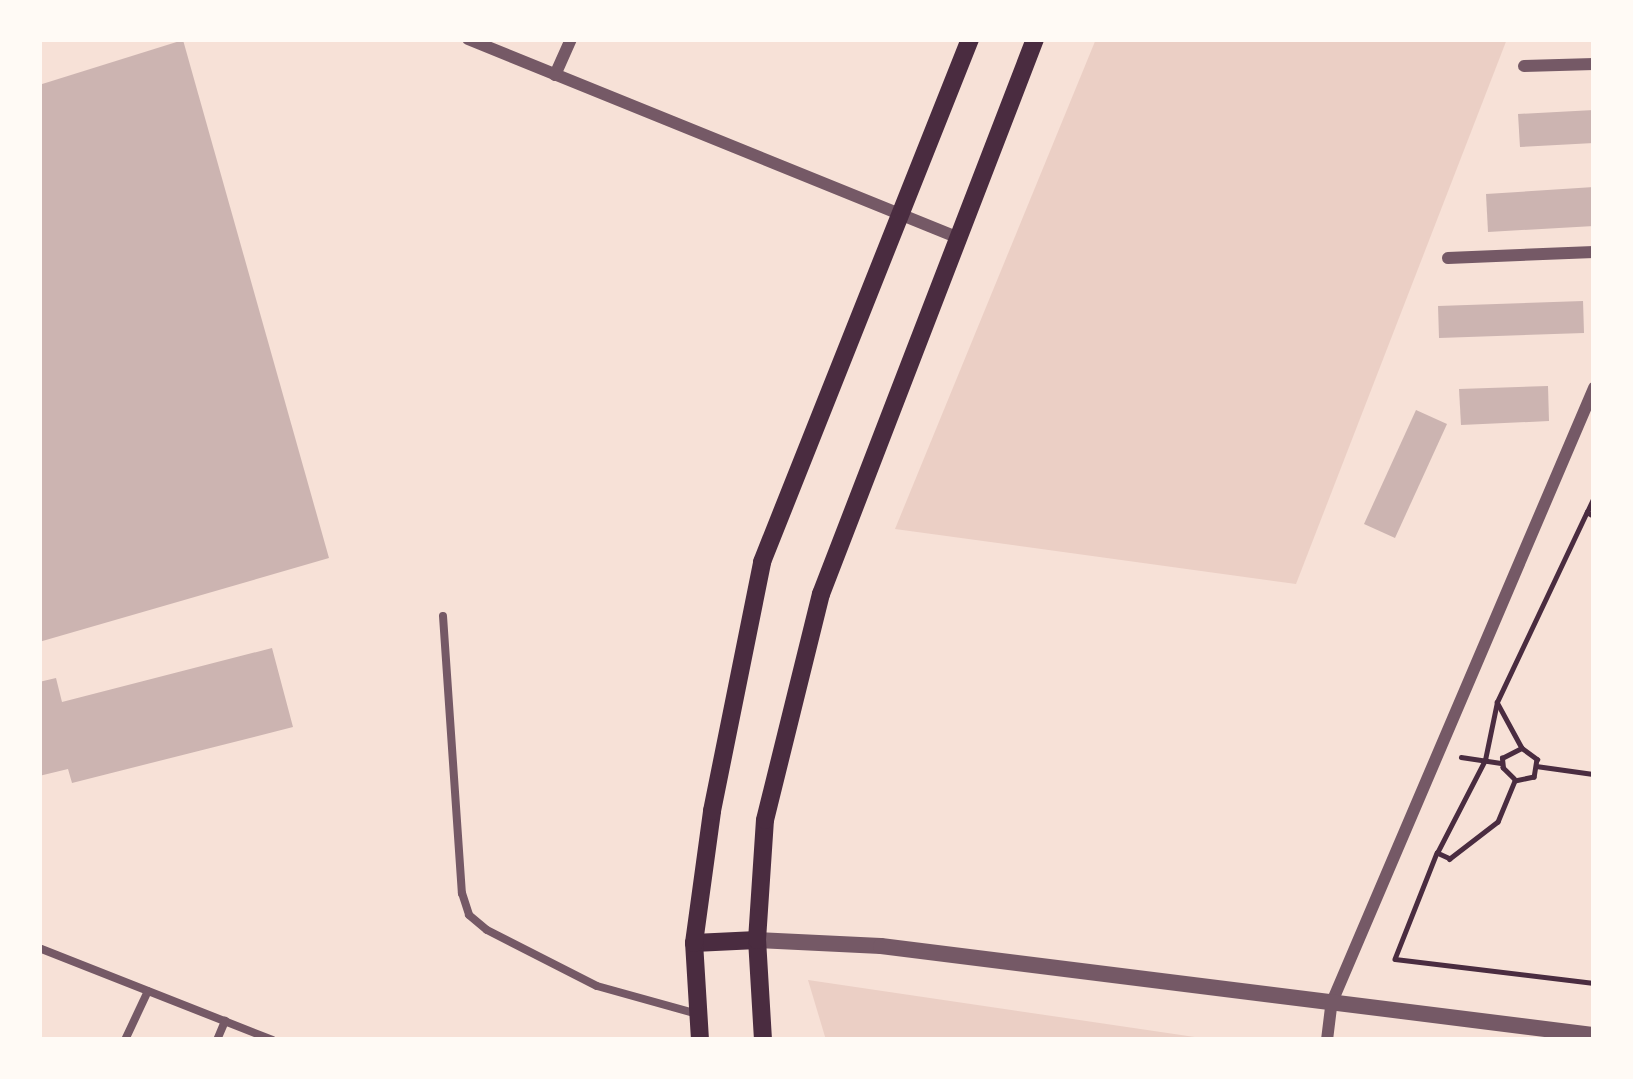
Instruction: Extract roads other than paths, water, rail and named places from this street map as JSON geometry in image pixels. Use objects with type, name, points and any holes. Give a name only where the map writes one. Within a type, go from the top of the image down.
[{"type":"main road","points":[[700,1040],[694,943],[712,811],[762,562],[970,39]]},
{"type":"main road","points":[[763,1040],[757,940],[765,820],[821,594],[955,236],[1035,39]]},
{"type":"main road","points":[[694,943],[757,940]]},
{"type":"street","points":[[467,39],[898,217],[955,236]]},
{"type":"street","points":[[556,75],[571,39]]},
{"type":"street","points":[[1524,66],[1594,64]]},
{"type":"street","points":[[1448,258],[1594,252]]},
{"type":"street","points":[[1327,1040],[1332,1002],[1594,390]]},
{"type":"street","points":[[757,940],[881,946],[1594,1035]]},
{"type":"lane","points":[[442,616],[462,893],[470,915],[487,930],[598,986],[698,1014]]},
{"type":"lane","points":[[39,948],[273,1040]]},
{"type":"lane","points":[[125,1040],[148,991]]},
{"type":"lane","points":[[217,1040],[225,1021]]}]
